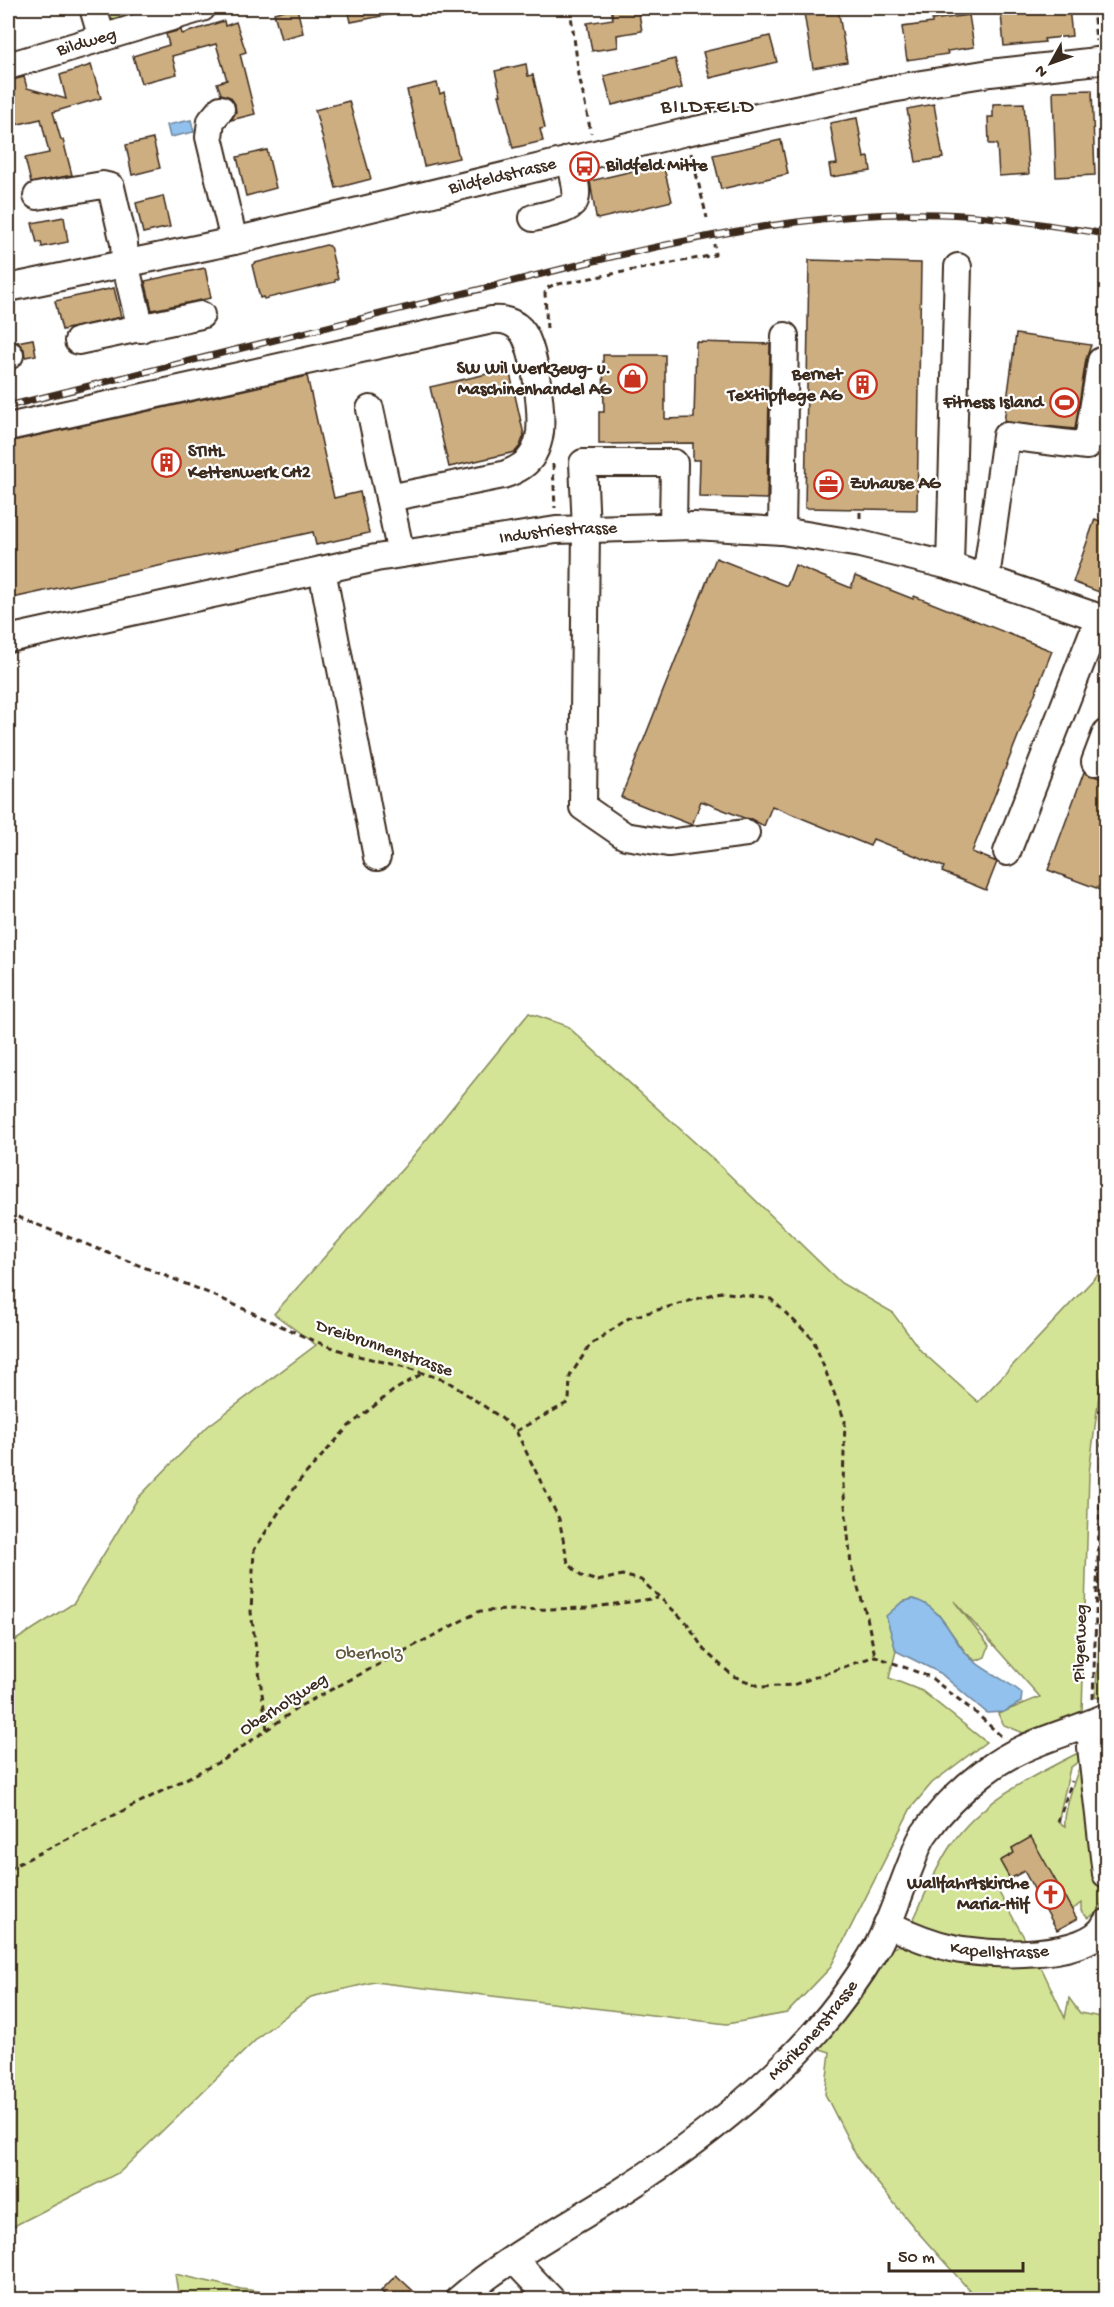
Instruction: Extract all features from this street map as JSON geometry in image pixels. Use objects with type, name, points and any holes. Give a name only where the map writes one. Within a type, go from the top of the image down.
[{"type":"street","points":[[93,8],[102,38]]},
{"type":"street","name":"Bildweg","points":[[8,66],[202,8]]},
{"type":"street","name":"Bildfeldstrasse","points":[[8,288],[234,241],[595,153],[891,89],[990,73],[1102,60]]},
{"type":"street","points":[[221,109],[212,121],[209,136],[234,241]]},
{"type":"street","points":[[533,218],[562,211],[574,203],[578,193],[570,159]]},
{"type":"street","points":[[38,196],[103,185],[111,187],[124,243],[125,263],[141,329]]},
{"type":"street","points":[[950,566],[958,267]]},
{"type":"street","points":[[78,341],[201,315]]},
{"type":"street","points":[[8,426],[492,320],[500,319],[514,324],[525,335],[533,355],[540,430],[531,457],[511,472],[389,498]]},
{"type":"street","points":[[782,531],[785,336]]},
{"type":"street","points":[[986,578],[1006,436],[1087,446],[1101,361]]},
{"type":"street","points":[[370,409],[401,554]]},
{"type":"street","points":[[673,526],[674,463],[583,463],[586,529],[583,807],[625,836],[668,843],[746,833]]},
{"type":"street","name":"Industriestrasse","points":[[8,639],[401,554],[556,530],[673,526],[782,531],[860,544],[950,566],[1103,619]]},
{"type":"street","points":[[322,570],[376,857]]},
{"type":"street","points":[[1007,852],[1103,619]]},
{"type":"street","points":[[1095,762],[1107,733]]},
{"type":"street","points":[[1102,1719],[1092,1732],[1091,1747],[1107,1874]]},
{"type":"street","name":"Mörikonerstrasse","points":[[458,2300],[513,2259],[622,2192],[688,2147],[741,2105],[783,2066],[827,2018],[856,1981],[877,1947],[923,1835],[952,1802],[983,1773],[1017,1750],[1036,1741],[1102,1719]]},
{"type":"street","name":"Kapellstrasse","points":[[887,1924],[908,1935],[953,1948],[1003,1954],[1047,1952],[1082,1942],[1104,1929],[1107,1923]]},
{"type":"street","points":[[513,2259],[552,2300]]},
{"type":"path","points":[[570,8],[579,75],[595,153]]},
{"type":"path","points":[[946,14],[1003,8]]},
{"type":"path","points":[[1093,8],[1102,60]]},
{"type":"path","points":[[692,157],[707,218]]},
{"type":"path","points":[[547,340],[545,293],[547,288],[715,255],[714,244]]},
{"type":"path","points":[[553,459],[556,530]]},
{"type":"path","name":"Dreibrunnenstrasse","points":[[8,1213],[211,1294],[314,1341],[354,1355],[447,1381],[500,1417],[516,1431],[559,1519],[568,1563],[581,1576],[598,1581],[622,1575],[641,1580],[687,1623],[704,1650],[733,1676],[762,1687],[793,1685],[875,1656]]},
{"type":"path","points":[[516,1431],[569,1402],[570,1376],[590,1345],[629,1318],[721,1292],[771,1299],[813,1340],[845,1420],[843,1485],[851,1565],[867,1617],[875,1656],[930,1677],[976,1713],[1017,1750]]},
{"type":"path","points":[[267,1730],[251,1612],[254,1550],[300,1480],[349,1426],[393,1390],[423,1373]]},
{"type":"path","name":"Pilgerweg","points":[[1102,1719],[1093,1703],[1102,1445],[1107,1422]]},
{"type":"path","name":"Oberholzweg","points":[[8,1869],[225,1759],[302,1705],[480,1611],[587,1608],[658,1598]]},
{"type":"green space","points":[[97,8],[151,8],[102,22]]},
{"type":"green space","name":"Oberholz","points":[[529,1013],[567,1026],[713,1159],[841,1283],[892,1312],[921,1351],[978,1402],[1106,1266],[1106,1359],[1101,1380],[1089,1473],[1082,1711],[1026,1734],[1004,1725],[998,1714],[1040,1697],[954,1601],[989,1646],[985,1657],[976,1661],[966,1653],[938,1614],[913,1599],[902,1602],[887,1616],[896,1651],[889,1678],[922,1691],[986,1742],[932,1783],[911,1808],[830,1968],[787,2013],[727,2024],[374,1982],[311,1997],[262,2034],[120,2172],[8,2229],[8,1645],[74,1603],[138,1498],[208,1426],[316,1345],[274,1314],[405,1166]]},
{"type":"green space","points":[[1106,1463],[1106,1700],[1095,1697],[1101,1628]]},
{"type":"green space","points":[[1080,1752],[1079,1761],[1070,1768],[1058,1822],[1065,1826],[1066,1811],[1085,1754],[1104,1885],[1101,1910],[1088,1918],[1081,1911],[1081,1903],[1072,1910],[1031,1838],[1012,1848],[1014,1853],[1000,1861],[1010,1879],[999,1885],[997,1889],[1025,1939],[1003,1944],[928,1933],[912,1923],[940,1863],[963,1829],[977,1815],[1009,1791]]},
{"type":"green space","points":[[904,1943],[1019,1958],[1042,1969],[1065,2018],[1069,1998],[1080,2013],[1106,2018],[1106,2299],[978,2300],[916,2230],[858,2159],[825,2094],[830,2052],[811,2046],[886,1951]]},
{"type":"green space","points":[[175,2274],[241,2289],[323,2299],[179,2299]]},
{"type":"water","points":[[191,120],[194,132],[170,137],[167,125]]},
{"type":"water","points":[[913,1599],[922,1602],[936,1613],[970,1657],[1022,1693],[1021,1702],[1004,1712],[987,1713],[940,1673],[896,1651],[886,1616],[902,1602]]},
{"type":"building","points":[[297,8],[303,33],[281,39],[274,13]]},
{"type":"building","points":[[348,8],[391,8],[392,14],[351,22]]},
{"type":"building","points":[[611,8],[638,8],[642,31],[617,35],[618,47],[592,51],[587,23],[613,19]]},
{"type":"building","points":[[838,8],[847,62],[813,68],[804,13]]},
{"type":"building","points":[[1031,8],[1069,8],[1072,36],[1044,39],[1045,42],[1004,46],[1001,14],[1031,11]]},
{"type":"building","points":[[969,15],[974,47],[947,51],[948,54],[907,60],[902,27]]},
{"type":"building","points":[[224,21],[225,26],[236,22],[246,52],[240,54],[255,114],[231,120],[236,112],[235,104],[230,97],[221,94],[217,83],[227,80],[216,44],[172,56],[177,74],[141,83],[133,56],[169,45],[166,34],[181,30],[182,34]]},
{"type":"building","points":[[770,36],[777,62],[710,78],[703,52]]},
{"type":"building","points":[[675,59],[682,88],[612,105],[604,76]]},
{"type":"building","points":[[526,64],[528,76],[533,75],[545,128],[540,129],[543,141],[513,148],[495,71]]},
{"type":"building","points":[[91,65],[101,98],[53,112],[72,175],[31,183],[25,158],[49,153],[41,119],[10,126],[8,81],[24,77],[27,88],[66,99],[60,75]]},
{"type":"building","points":[[437,83],[440,94],[444,92],[459,158],[424,166],[407,90]]},
{"type":"building","points":[[1092,90],[1095,175],[1056,177],[1053,91]]},
{"type":"building","points":[[349,101],[371,179],[336,188],[315,110]]},
{"type":"building","points":[[1024,103],[1029,174],[999,176],[997,144],[989,144],[988,117],[993,117],[993,104]]},
{"type":"building","points":[[934,104],[943,158],[916,162],[907,109]]},
{"type":"building","points":[[857,118],[864,158],[869,157],[871,171],[831,177],[829,165],[837,164],[830,123]]},
{"type":"building","points":[[153,139],[160,168],[132,175],[126,145]]},
{"type":"building","points":[[781,140],[788,174],[721,189],[713,155]]},
{"type":"building","points":[[267,150],[276,188],[246,196],[237,157]]},
{"type":"building","points":[[663,164],[672,201],[598,219],[596,217],[590,181]]},
{"type":"building","points":[[163,196],[170,227],[143,233],[136,203]]},
{"type":"building","points":[[64,217],[68,242],[42,247],[41,242],[37,243],[32,223]]},
{"type":"building","points":[[326,245],[330,246],[338,279],[335,282],[264,299],[260,298],[252,265]]},
{"type":"building","name":"Bernet Textilpflege AG","points":[[809,260],[921,263],[917,510],[805,508]]},
{"type":"building","points":[[205,268],[211,298],[152,310],[145,281]]},
{"type":"building","points":[[114,288],[121,317],[62,330],[55,301]]},
{"type":"building","name":"Fitness Island","points":[[1016,334],[1091,345],[1086,359],[1075,429],[1004,422]]},
{"type":"building","points":[[33,339],[36,355],[25,357],[24,349],[17,342]]},
{"type":"building","points":[[696,342],[770,344],[767,499],[699,497],[700,460],[693,460],[693,443],[599,444],[599,412],[604,412],[603,355],[665,355],[665,419],[694,418]]},
{"type":"building","points":[[509,369],[524,435],[520,446],[515,452],[449,467],[430,387]]},
{"type":"building","name":"STIHL Kettenwerk CH2","points":[[307,376],[334,498],[360,492],[369,533],[316,545],[313,532],[8,599],[8,442]]},
{"type":"building","points":[[1095,519],[1107,524],[1107,595],[1073,582]]},
{"type":"building","points":[[716,558],[787,586],[795,565],[851,588],[855,576],[913,599],[914,596],[1052,651],[972,852],[997,862],[986,890],[942,872],[944,867],[873,839],[870,846],[772,806],[764,826],[701,801],[692,825],[621,797]]},
{"type":"building","points":[[1084,772],[1107,781],[1107,892],[1048,870]]},
{"type":"building","name":"Wallfahrtskirche Maria-Hilf","points":[[1031,1837],[1077,1919],[1057,1930],[1024,1871],[1010,1879],[1000,1861],[1014,1853],[1012,1848]]},
{"type":"building","points":[[396,2275],[423,2300],[390,2300],[381,2291]]},
{"type":"railway","points":[[8,406],[590,262],[763,227],[851,216],[940,214],[1002,219],[1106,234]]},
{"type":"place","name":"Bildfeld Mitte","points":[[585,166]]},
{"type":"place","name":"SW Wil Werkzeug- u. Maschinenhandel AG","points":[[632,379]]},
{"type":"place","name":"Bernet Textilpflege AG","points":[[863,385]]},
{"type":"place","name":"Fitness Island","points":[[1064,403]]},
{"type":"place","name":"STIHL Kettenwerk CH2","points":[[167,462]]},
{"type":"place","name":"Zuhause AG","points":[[829,484]]},
{"type":"place","name":"Wallfahrtskirche Maria-Hilf","points":[[1050,1894]]},
{"type":"district","name":"BILDFELD","points":[[708,108]]}]
